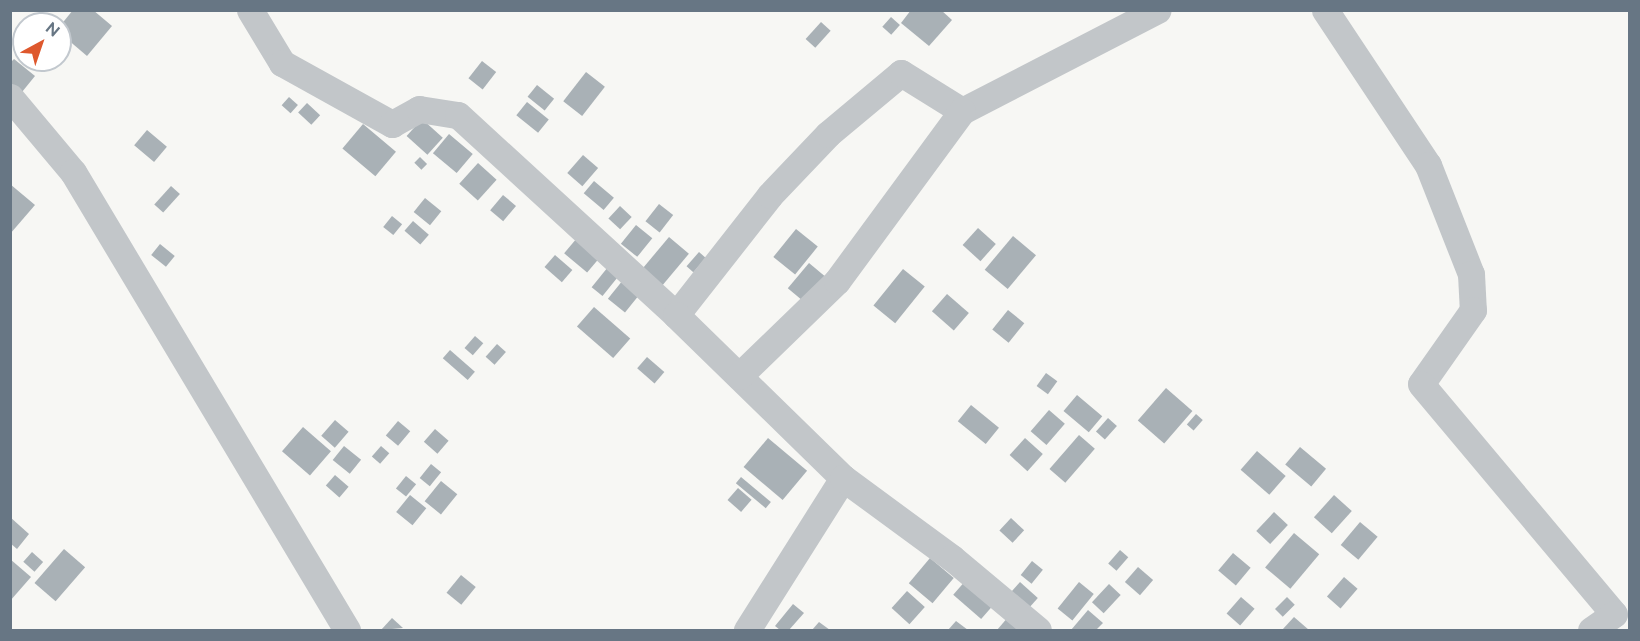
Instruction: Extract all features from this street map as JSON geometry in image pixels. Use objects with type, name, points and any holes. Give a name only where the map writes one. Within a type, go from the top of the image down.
[{"type":"street","points":[[250,10],[282,63],[392,124],[419,109],[458,115],[676,315],[843,478],[951,558],[1038,630]]},
{"type":"street","points":[[739,376],[837,281],[962,111],[1158,10]]},
{"type":"street","points":[[1325,10],[1428,165],[1471,274],[1473,310],[1421,384],[1614,614],[1591,630]]},
{"type":"street","points":[[676,315],[770,195],[828,134],[901,73],[962,111]]},
{"type":"street","points":[[14,107],[73,172],[347,630]]},
{"type":"street","points":[[747,630],[843,478]]},
{"type":"building","points":[[73,10],[93,10],[112,26],[87,56],[72,43]]},
{"type":"building","points":[[911,10],[941,10],[952,20],[929,46],[901,23]]},
{"type":"building","points":[[891,17],[900,25],[891,35],[882,27]]},
{"type":"building","points":[[821,22],[831,31],[815,48],[806,39]]},
{"type":"building","points":[[12,61],[12,72],[30,72],[35,76],[22,92],[10,83],[10,63]]},
{"type":"building","points":[[482,61],[496,72],[483,89],[468,78]]},
{"type":"building","points":[[586,72],[605,87],[582,116],[563,101]]},
{"type":"building","points":[[537,85],[554,99],[545,111],[528,97]]},
{"type":"building","points":[[289,97],[298,105],[291,113],[282,105]]},
{"type":"building","points":[[527,102],[549,120],[538,133],[516,115]]},
{"type":"building","points":[[307,103],[320,115],[311,125],[298,113]]},
{"type":"building","points":[[422,119],[443,138],[427,155],[407,136]]},
{"type":"building","points":[[363,124],[396,152],[375,176],[342,149]]},
{"type":"building","points":[[147,130],[167,147],[154,162],[134,145]]},
{"type":"building","points":[[449,134],[473,154],[457,173],[433,153]]},
{"type":"building","points":[[583,155],[598,168],[582,186],[567,173]]},
{"type":"building","points":[[420,157],[427,164],[421,170],[414,163]]},
{"type":"building","points":[[478,163],[497,180],[478,201],[459,184]]},
{"type":"building","points":[[594,181],[614,198],[604,210],[584,193]]},
{"type":"building","points":[[10,184],[35,205],[10,234]]},
{"type":"building","points":[[171,186],[180,194],[163,213],[154,205]]},
{"type":"building","points":[[503,195],[516,206],[503,221],[490,210]]},
{"type":"building","points":[[425,198],[441,211],[430,225],[414,212]]},
{"type":"building","points":[[659,204],[673,215],[660,232],[645,221]]},
{"type":"building","points":[[620,206],[632,217],[620,229],[608,218]]},
{"type":"building","points":[[392,216],[402,224],[393,235],[383,227]]},
{"type":"building","points":[[413,221],[429,235],[420,245],[404,231]]},
{"type":"building","points":[[636,225],[652,238],[637,257],[621,244]]},
{"type":"building","points":[[978,228],[996,244],[980,261],[963,245]]},
{"type":"building","points":[[796,229],[818,247],[795,275],[773,257]]},
{"type":"building","points":[[1013,236],[1036,255],[1008,289],[985,270]]},
{"type":"building","points":[[669,237],[689,254],[659,289],[639,272]]},
{"type":"building","points":[[577,238],[600,257],[587,273],[564,253]]},
{"type":"building","points":[[160,244],[175,256],[166,267],[151,255]]},
{"type":"building","points":[[699,252],[706,258],[693,272],[687,266]]},
{"type":"building","points":[[555,255],[572,270],[562,282],[545,267]]},
{"type":"building","points":[[809,263],[828,279],[807,304],[788,288]]},
{"type":"building","points":[[608,267],[619,276],[603,296],[592,287]]},
{"type":"building","points":[[903,269],[925,287],[895,323],[873,306]]},
{"type":"building","points":[[623,280],[640,294],[625,312],[608,299]]},
{"type":"building","points":[[947,294],[969,313],[954,330],[932,311]]},
{"type":"building","points":[[594,307],[630,338],[613,358],[577,327]]},
{"type":"building","points":[[1008,310],[1024,323],[1009,343],[992,329]]},
{"type":"building","points":[[475,336],[483,343],[473,355],[465,348]]},
{"type":"building","points":[[497,344],[506,352],[495,365],[486,357]]},
{"type":"building","points":[[450,350],[475,372],[468,380],[443,358]]},
{"type":"building","points":[[647,357],[664,372],[655,383],[637,368]]},
{"type":"building","points":[[1046,373],[1057,381],[1048,394],[1037,386]]},
{"type":"building","points":[[1166,388],[1192,411],[1164,443],[1138,420]]},
{"type":"building","points":[[1077,395],[1102,416],[1089,432],[1064,411]]},
{"type":"building","points":[[971,405],[999,428],[986,444],[958,421]]},
{"type":"building","points":[[1049,410],[1065,424],[1046,445],[1031,431]]},
{"type":"building","points":[[1196,414],[1203,420],[1194,430],[1187,425]]},
{"type":"building","points":[[1108,418],[1117,426],[1105,439],[1096,431]]},
{"type":"building","points":[[335,420],[349,432],[335,448],[321,436]]},
{"type":"building","points":[[398,421],[410,431],[398,446],[386,436]]},
{"type":"building","points":[[303,427],[331,451],[310,475],[282,451]]},
{"type":"building","points":[[435,429],[449,441],[437,454],[424,442]]},
{"type":"building","points":[[1079,435],[1095,449],[1065,483],[1049,469]]},
{"type":"building","points":[[768,438],[807,471],[783,500],[744,467]]},
{"type":"building","points":[[1025,438],[1043,454],[1027,471],[1010,455]]},
{"type":"building","points":[[344,446],[361,460],[350,474],[333,460]]},
{"type":"building","points":[[381,446],[389,453],[380,464],[372,457]]},
{"type":"building","points":[[1300,447],[1326,469],[1311,486],[1285,465]]},
{"type":"building","points":[[1257,451],[1286,476],[1269,495],[1241,470]]},
{"type":"building","points":[[431,464],[441,472],[430,486],[420,478]]},
{"type":"building","points":[[335,475],[349,487],[339,497],[326,486]]},
{"type":"building","points":[[406,476],[416,484],[406,497],[396,488]]},
{"type":"building","points":[[741,477],[771,502],[766,508],[736,483]]},
{"type":"building","points":[[441,481],[457,494],[441,514],[425,501]]},
{"type":"building","points":[[738,488],[752,500],[741,512],[728,500]]},
{"type":"building","points":[[410,495],[426,508],[412,525],[396,512]]},
{"type":"building","points":[[1334,495],[1352,511],[1332,533],[1314,517]]},
{"type":"building","points":[[1274,512],[1288,525],[1270,544],[1256,531]]},
{"type":"building","points":[[10,517],[29,534],[17,549],[10,543]]},
{"type":"building","points":[[1011,518],[1024,530],[1013,543],[999,530]]},
{"type":"building","points":[[1360,522],[1378,537],[1358,560],[1341,545]]},
{"type":"building","points":[[1294,533],[1319,554],[1290,589],[1265,567]]},
{"type":"building","points":[[64,549],[85,567],[56,601],[34,583]]},
{"type":"building","points":[[1120,550],[1128,557],[1116,571],[1108,564]]},
{"type":"building","points":[[32,552],[43,562],[34,572],[23,562]]},
{"type":"building","points":[[1233,553],[1251,568],[1236,585],[1218,571]]},
{"type":"building","points":[[930,558],[954,578],[933,603],[909,583]]},
{"type":"building","points":[[10,559],[31,577],[10,601]]},
{"type":"building","points":[[1032,561],[1043,570],[1032,584],[1021,575]]},
{"type":"building","points":[[1138,567],[1153,580],[1140,595],[1125,582]]},
{"type":"building","points":[[461,575],[476,587],[461,605],[447,593]]},
{"type":"building","points":[[1344,577],[1358,589],[1341,608],[1327,597]]},
{"type":"building","points":[[967,579],[995,603],[981,619],[953,595]]},
{"type":"building","points":[[1020,582],[1038,598],[1027,610],[1009,594]]},
{"type":"building","points":[[1079,582],[1094,594],[1072,620],[1058,608]]},
{"type":"building","points":[[1109,584],[1121,595],[1104,613],[1092,602]]},
{"type":"building","points":[[907,591],[925,607],[909,624],[892,608]]},
{"type":"building","points":[[1241,597],[1255,609],[1240,625],[1227,614]]},
{"type":"building","points":[[1287,597],[1295,605],[1283,617],[1275,609]]},
{"type":"building","points":[[793,604],[804,613],[789,630],[780,630],[775,626]]},
{"type":"building","points":[[1088,610],[1103,623],[1096,630],[1071,630]]},
{"type":"building","points":[[1009,616],[1026,630],[997,630]]},
{"type":"building","points":[[1294,617],[1309,630],[1282,630]]},
{"type":"building","points":[[392,618],[403,628],[381,630]]},
{"type":"building","points":[[956,621],[968,630],[948,630]]},
{"type":"building","points":[[819,622],[830,630],[812,630]]}]
